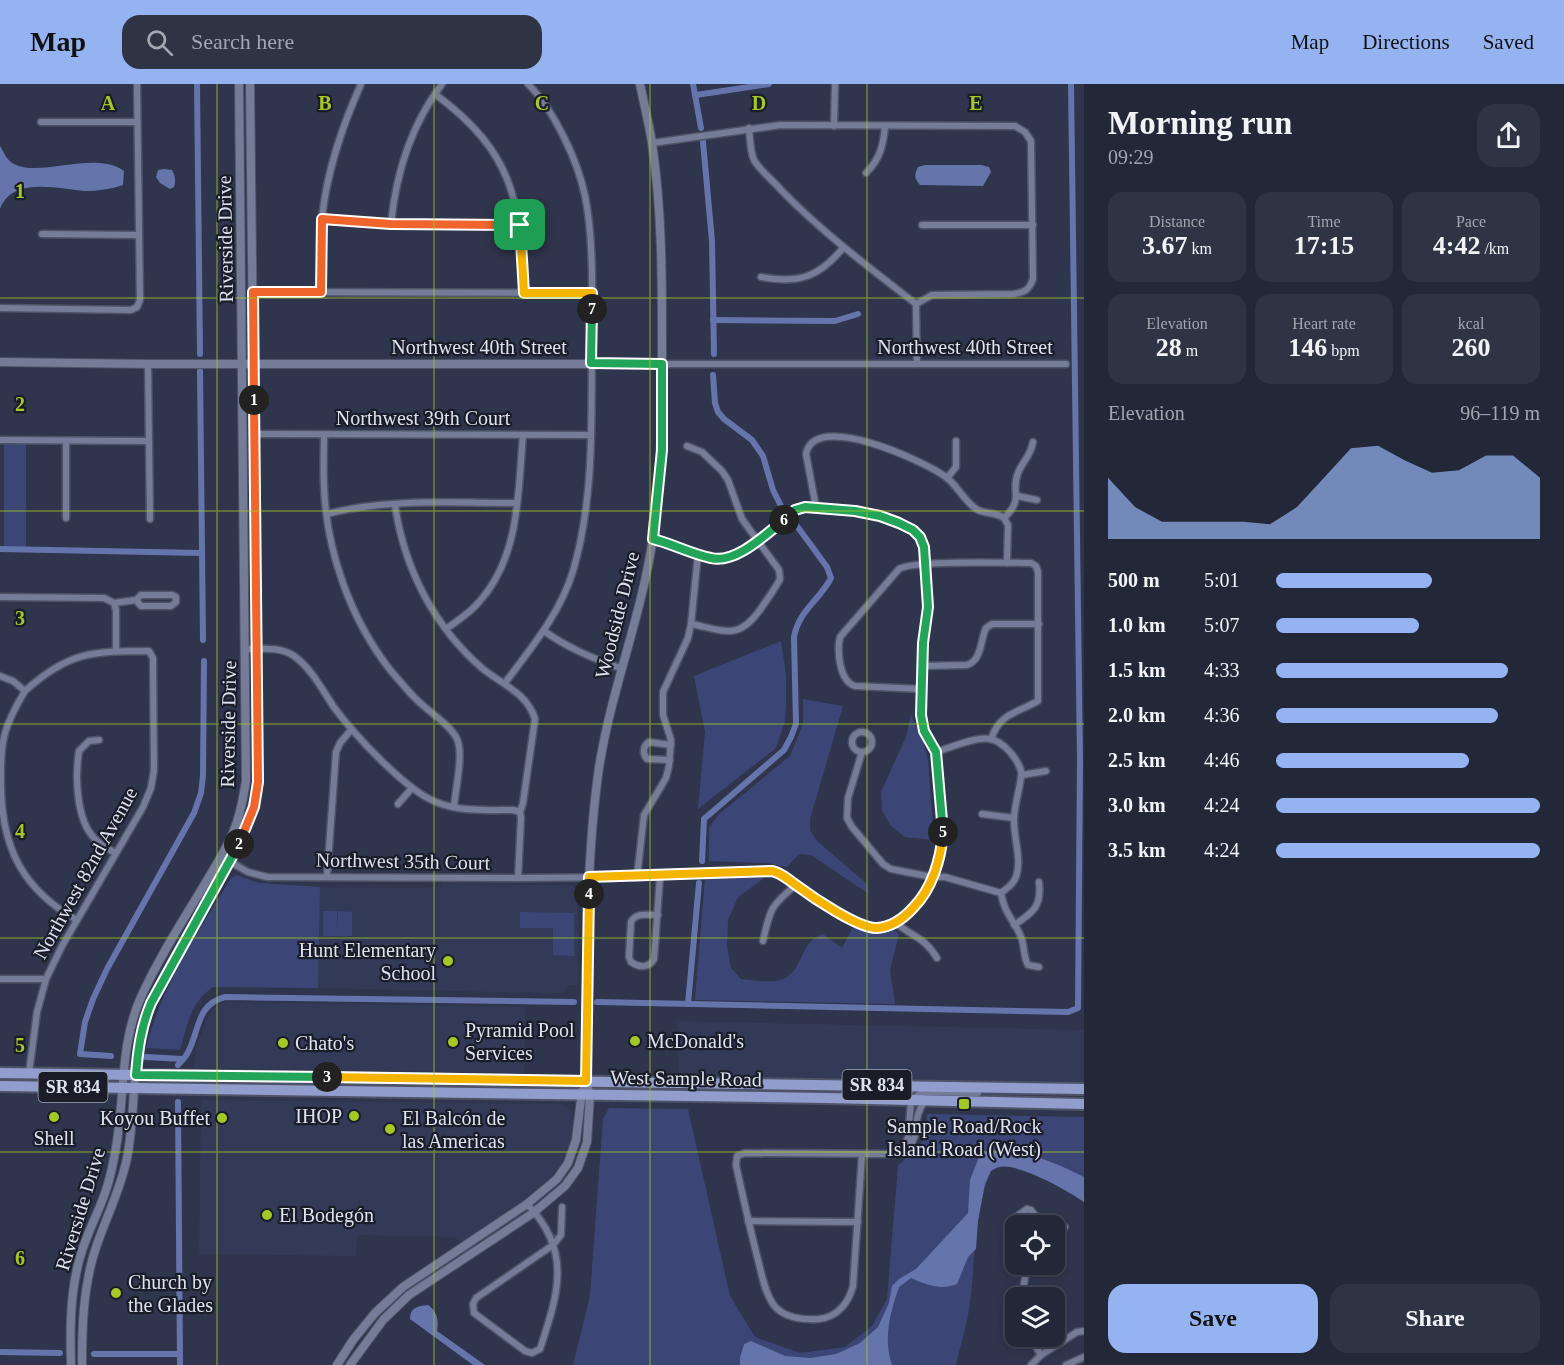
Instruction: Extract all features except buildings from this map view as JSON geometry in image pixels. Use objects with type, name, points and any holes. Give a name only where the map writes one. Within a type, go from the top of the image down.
[{"type":"main road","name":"West Sample Road","points":[[0,1073],[1084,1089]]},
{"type":"main road","points":[[280,1090],[290,1085],[318,1084],[328,1077]]},
{"type":"main road","points":[[323,1091],[333,1084],[375,1083],[386,1078]]},
{"type":"main road","points":[[695,1096],[702,1090],[727,1091],[737,1083]]},
{"type":"main road","name":"West Sample Road","points":[[0,1086],[1084,1104]]},
{"type":"main road","points":[[826,1098],[841,1092],[900,1094],[911,1086]]},
{"type":"street","points":[[0,308],[131,310],[137,307],[140,300],[137,84]]},
{"type":"street","name":"Riverside Drive","points":[[71,1365],[71,1311],[74,1281],[84,1243],[106,1192],[118,1137],[122,1075],[127,1041],[141,997],[221,857],[237,822],[246,781],[239,84]]},
{"type":"street","name":"Riverside Drive","points":[[82,1365],[83,1312],[88,1278],[127,1159],[136,1087],[138,1043],[144,1020],[151,1003],[244,835],[254,807],[258,782],[250,84]]},
{"type":"street","points":[[321,292],[322,219],[330,169],[338,141],[361,84]]},
{"type":"street","points":[[391,224],[394,195],[403,161],[415,129],[442,84]]},
{"type":"street","name":"Woodside Drive","points":[[585,1095],[589,877],[599,767],[653,539],[662,450],[663,295],[660,220],[652,143],[639,84]]},
{"type":"street","points":[[834,126],[835,84]]},
{"type":"street","points":[[505,683],[561,602],[572,572],[586,501],[591,435],[592,293],[586,207],[578,170],[566,142],[551,114],[531,85]]},
{"type":"street","points":[[435,94],[467,120],[498,158],[516,203],[520,225],[524,293]]},
{"type":"street","points":[[41,122],[137,122]]},
{"type":"street","points":[[652,143],[781,125],[1015,126],[1025,132],[1031,141],[1033,279],[1030,287],[1024,292],[1014,294],[932,295],[916,304]]},
{"type":"street","points":[[866,173],[876,163],[880,154],[885,127]]},
{"type":"street","points":[[748,128],[755,161],[794,203],[843,248],[916,304]]},
{"type":"street","points":[[322,219],[391,224],[520,225]]},
{"type":"street","points":[[922,225],[1033,225]]},
{"type":"street","points":[[42,234],[138,235]]},
{"type":"street","points":[[762,277],[785,280],[805,278],[828,264],[843,248]]},
{"type":"street","points":[[253,292],[592,293]]},
{"type":"street","points":[[916,304],[917,364]]},
{"type":"street","name":"Northwest 40th Street","points":[[0,362],[1066,364]]},
{"type":"street","points":[[148,364],[150,519]]},
{"type":"street","name":"Northwest 39th Court","points":[[255,434],[591,435]]},
{"type":"street","points":[[324,435],[324,485],[327,514],[341,579],[356,614],[390,670],[415,699],[458,740],[460,751],[453,807]]},
{"type":"street","points":[[446,628],[478,604],[498,575],[507,555],[517,503],[524,435]]},
{"type":"street","points":[[816,507],[806,454],[807,446],[813,440],[820,437],[848,437],[879,446],[910,457],[947,478],[972,506],[980,511],[997,513],[1004,518],[1008,525],[1007,563]]},
{"type":"street","points":[[0,440],[149,441]]},
{"type":"street","points":[[66,441],[66,518]]},
{"type":"street","points":[[947,478],[956,467],[956,441]]},
{"type":"street","points":[[1004,518],[1015,504],[1018,472],[1030,455],[1033,442]]},
{"type":"street","points":[[687,446],[702,452],[722,471],[728,480],[737,510],[779,570],[780,579],[746,627],[728,631],[691,624]]},
{"type":"street","points":[[1017,496],[1037,500]]},
{"type":"street","points":[[327,514],[342,510],[395,505],[517,503]]},
{"type":"street","points":[[395,505],[399,533],[414,574],[432,611],[470,656],[525,700],[532,709],[535,719],[520,812],[518,878]]},
{"type":"street","points":[[653,539],[671,543],[714,559],[725,558],[749,548],[795,510],[805,507],[880,516],[906,526],[920,537],[924,547],[928,607],[923,643],[922,723],[936,752],[944,826],[943,843],[923,897],[896,924],[906,932],[922,939],[937,958]]},
{"type":"street","points":[[637,877],[644,815],[666,778],[670,760],[671,745],[669,728],[663,715],[663,692],[688,638],[698,554]]},
{"type":"street","points":[[921,688],[855,686],[848,684],[844,678],[839,645],[844,631],[899,568],[905,565],[925,564],[1031,563],[1036,566],[1039,624],[1038,701],[1000,721],[991,739]]},
{"type":"street","points":[[0,597],[104,598],[114,603],[136,600],[141,595],[176,597],[176,602],[171,606],[141,606],[136,600]]},
{"type":"street","points":[[76,920],[54,907],[35,889],[11,848],[2,825],[0,750],[7,724],[25,691],[43,675],[64,663],[92,653],[116,651],[114,603]]},
{"type":"street","points":[[923,666],[974,663],[986,628],[992,624],[1039,624]]},
{"type":"street","points":[[543,630],[565,646],[588,657],[621,668]]},
{"type":"street","points":[[245,649],[278,650],[292,655],[305,666],[351,730],[412,788],[434,802],[453,807],[520,812]]},
{"type":"street","name":"Northwest 82nd Avenue","points":[[29,1073],[37,1012],[46,979],[76,920],[143,807],[151,788],[154,770],[153,658],[149,651],[116,651]]},
{"type":"street","points":[[0,676],[13,681],[25,691]]},
{"type":"street","points":[[327,876],[336,752],[351,730]]},
{"type":"street","points":[[862,752],[846,809],[847,818],[883,864],[891,869],[932,877],[945,877],[1000,893],[1011,886],[1018,865],[1014,818],[1015,800],[1022,775],[1021,768],[1004,747],[991,739],[981,739],[936,752]]},
{"type":"street","points":[[99,740],[89,741],[79,752],[78,799],[86,827],[95,840],[115,854]]},
{"type":"street","points":[[670,760],[647,759],[644,750],[645,745],[649,742],[671,745]]},
{"type":"street","points":[[1022,775],[1047,771]]},
{"type":"street","points":[[398,804],[412,788]]},
{"type":"street","points":[[982,814],[1014,818]]},
{"type":"street","name":"Northwest 35th Court","points":[[221,857],[248,872],[267,877],[637,877],[706,872],[772,871],[780,872],[796,885],[864,926],[877,928],[896,924]]},
{"type":"street","points":[[658,915],[639,915],[631,922],[629,957],[631,963],[636,966],[646,966],[654,959],[658,915],[660,876]]},
{"type":"street","points":[[1014,925],[1031,914],[1038,904],[1041,894],[1039,882]]},
{"type":"street","points":[[763,941],[773,905],[796,885]]},
{"type":"street","points":[[1000,893],[1002,905],[1023,943],[1028,965],[1039,967]]},
{"type":"street","points":[[0,979],[46,979]]},
{"type":"street","points":[[901,1151],[908,1138],[911,1100],[923,1092],[985,1093],[993,1088]]},
{"type":"street","points":[[337,1365],[375,1312],[403,1287],[527,1204],[557,1179],[568,1163],[576,1140],[585,1095]]},
{"type":"street","points":[[350,1365],[383,1320],[410,1295],[534,1212],[565,1186],[578,1167],[587,1142],[585,1095]]},
{"type":"street","points":[[862,1155],[853,1286],[850,1296],[844,1306],[823,1318],[796,1318],[785,1314],[774,1305],[766,1292],[736,1165],[737,1156],[745,1153],[888,1155],[901,1151],[913,1142],[918,1110],[925,1101]]},
{"type":"street","points":[[527,1204],[548,1231],[553,1245],[559,1263],[554,1305],[540,1349],[532,1353],[525,1351],[474,1313],[473,1305],[476,1298],[553,1245],[561,1235],[562,1207]]},
{"type":"street","points":[[1019,1215],[1027,1209],[1035,1215]]},
{"type":"street","points":[[748,1221],[858,1222]]},
{"type":"street","points":[[464,1246],[471,1255]]},
{"type":"street","points":[[403,1287],[410,1295]]},
{"type":"street","points":[[1031,1365],[1041,1355],[1077,1332],[1084,1331]]},
{"type":"street","points":[[1036,1347],[1041,1355]]},
{"type":"street","points":[[1066,1365],[1084,1357]]},
{"type":"shaded area","points":[[0,146],[12,163],[25,167],[38,168],[84,163],[112,165],[124,171],[123,185],[90,191],[50,187],[25,188],[6,199],[0,209]]},
{"type":"shaded area","points":[[981,165],[989,167],[991,172],[983,186],[920,185],[915,176],[916,172],[918,167]]},
{"type":"shaded area","points":[[158,170],[172,170],[174,176],[174,187],[170,189],[160,183],[156,177]]},
{"type":"shaded area","points":[[4,443],[26,444],[26,548],[4,548]]},
{"type":"shaded area","points":[[781,641],[786,675],[786,706],[785,721],[776,748],[698,809],[705,732],[694,676]]},
{"type":"shaded area","points":[[803,699],[843,706],[810,819],[810,830],[817,841],[867,884],[869,894],[811,855],[799,854],[787,867],[767,863],[709,861],[709,828],[718,815],[790,756],[803,724]]},
{"type":"shaded area","points":[[911,715],[924,744],[928,760],[934,840],[905,837],[890,825],[882,810],[881,792],[906,737]]},
{"type":"shaded area","points":[[236,875],[259,883],[320,887],[318,988],[213,987],[194,1008],[180,1050],[146,1048],[161,1003],[182,960],[231,878]]},
{"type":"shaded area","points":[[767,876],[738,897],[728,920],[727,946],[731,968],[741,979],[771,981],[788,977],[810,943],[815,937],[823,934],[842,948],[853,927],[873,931],[893,929],[899,934],[890,970],[895,1004],[695,1000],[705,878]]},
{"type":"shaded area","name":"Hunt Elementary School","points":[[442,884],[571,885],[578,890],[578,985],[566,985],[565,993],[318,988],[320,887],[425,888],[440,887]]},
{"type":"shaded area","points":[[323,911],[337,911],[337,934],[338,911],[352,912],[352,936],[323,936]]},
{"type":"shaded area","points":[[520,912],[574,913],[574,956],[553,955],[553,928],[520,928]]},
{"type":"shaded area","points":[[228,1002],[525,1007],[524,1073],[194,1068],[196,1050],[206,1021],[213,1009],[219,1004]]},
{"type":"shaded area","points":[[677,1021],[1084,1030],[1084,1082],[679,1076]]},
{"type":"shaded area","points":[[201,1100],[562,1104],[569,1108],[573,1115],[573,1128],[562,1163],[553,1174],[531,1194],[463,1241],[451,1237],[357,1235],[356,1256],[199,1254]]},
{"type":"shaded area","points":[[609,1108],[688,1109],[730,1296],[755,1337],[800,1353],[845,1347],[872,1326],[887,1299],[898,1166],[924,1139],[927,1114],[1084,1117],[1084,1202],[1056,1185],[1019,1169],[1000,1167],[991,1171],[981,1204],[975,1239],[969,1310],[956,1365],[573,1365],[590,1296],[603,1119]]},
{"type":"shaded area","points":[[989,1150],[1026,1154],[1084,1177],[1084,1202],[1031,1173],[1008,1167],[996,1168],[991,1171],[985,1184],[978,1221],[976,1249],[968,1257],[957,1284],[939,1287],[911,1278],[899,1287],[888,1336],[892,1365],[740,1365],[744,1344],[751,1341],[785,1356],[810,1358],[836,1354],[860,1343],[878,1327],[889,1303],[892,1286],[916,1269],[968,1213],[970,1180],[979,1157]]},
{"type":"shaded area","points":[[428,1305],[437,1316],[437,1331],[485,1365],[473,1365],[410,1319],[411,1312],[415,1308]]},
{"type":"waterway","points":[[197,84],[200,354]]},
{"type":"waterway","points":[[693,84],[701,128]]},
{"type":"waterway","points":[[696,95],[769,84]]},
{"type":"waterway","points":[[597,1002],[1068,1012],[1078,1008],[1080,761],[1071,84]]},
{"type":"waterway","points":[[703,142],[712,241],[714,354]]},
{"type":"waterway","points":[[713,320],[835,321],[858,314]]},
{"type":"waterway","points":[[200,371],[203,640]]},
{"type":"waterway","points":[[713,375],[718,412],[752,440],[763,456],[773,490],[782,508]]},
{"type":"waterway","points":[[702,861],[704,819],[784,750],[796,724],[794,637],[800,620],[831,578],[827,567],[794,522]]},
{"type":"waterway","points":[[0,549],[201,553]]},
{"type":"waterway","points":[[111,1056],[80,1054],[85,1022],[107,969],[194,813],[201,793],[204,661]]},
{"type":"waterway","points":[[688,1004],[699,883]]},
{"type":"waterway","points":[[178,1065],[191,1046],[203,1013],[208,1006],[225,997],[574,1002]]},
{"type":"waterway","points":[[146,1057],[183,1059]]},
{"type":"waterway","points":[[178,1102],[180,1365]]},
{"type":"waterway","points":[[0,1352],[60,1353]]},
{"type":"waterway","points":[[94,1354],[180,1354]]},
{"type":"place","name":"Hunt Elementary School","points":[[448,961]]},
{"type":"place","name":"McDonald's","points":[[635,1041]]},
{"type":"place","name":"Pyramid Pool Services","points":[[453,1042]]},
{"type":"place","name":"Chato's","points":[[283,1043]]},
{"type":"place","name":"Sample Road/Rock Island Road (West)","points":[[964,1104]]},
{"type":"place","name":"IHOP","points":[[354,1116]]},
{"type":"place","name":"Shell","points":[[54,1117]]},
{"type":"place","name":"Koyou Buffet","points":[[222,1118]]},
{"type":"place","name":"El Balcón de las Americas","points":[[390,1129]]},
{"type":"place","name":"El Bodegón","points":[[267,1215]]},
{"type":"place","name":"Church by the Glades","points":[[116,1293]]},
{"type":"route","points":[[322,219],[391,224],[520,225],[524,293],[592,293],[591,363],[662,364],[662,450],[653,539],[671,543],[714,559],[725,558],[749,548],[795,510],[805,507],[855,511],[880,516],[913,530],[920,537],[924,547],[928,607],[923,643],[921,715],[924,731],[936,752],[944,826],[938,863],[923,897],[896,924],[877,928],[864,926],[850,919],[796,885],[780,872],[706,872],[660,876],[589,877],[586,1081],[136,1075],[138,1043],[151,1003],[244,835],[254,807],[258,782],[253,292],[321,292],[322,219]]}]
